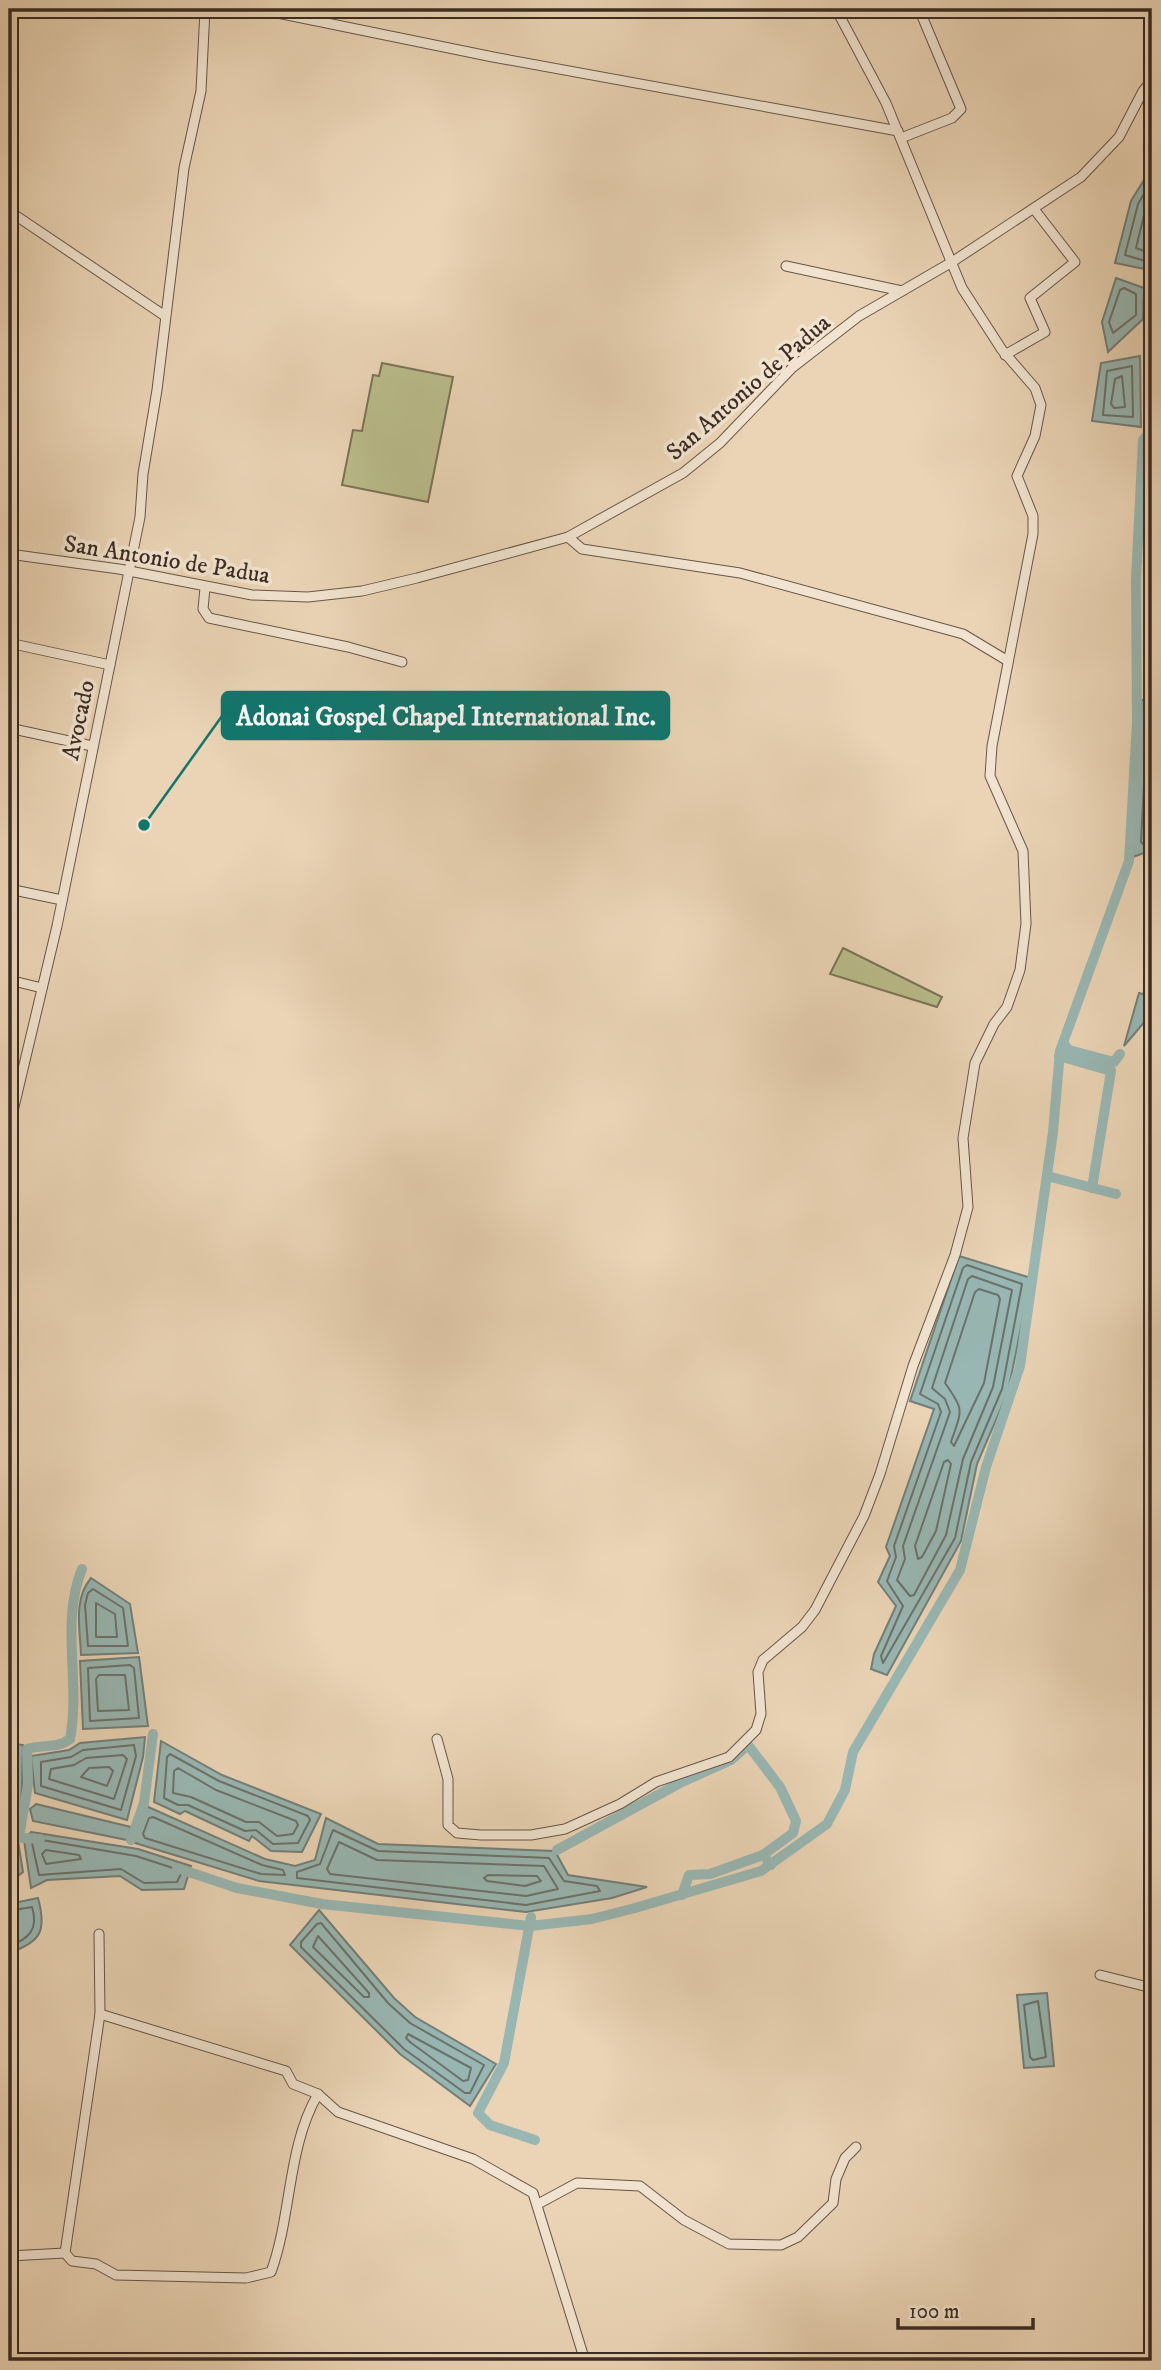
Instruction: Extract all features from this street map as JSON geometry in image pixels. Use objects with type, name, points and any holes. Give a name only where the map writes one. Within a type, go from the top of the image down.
[{"type":"street","name":"Avocado","points":[[9,1128],[62,900],[130,572],[184,169],[201,91],[205,9]]},
{"type":"street","points":[[258,9],[900,134],[952,118],[961,109],[919,9]]},
{"type":"street","points":[[437,1739],[448,1779],[446,1818],[450,1829],[462,1834],[553,1833],[581,1823],[656,1782],[729,1757],[755,1730],[761,1714],[758,1672],[763,1660],[794,1635],[815,1610],[864,1516],[884,1462],[913,1366],[955,1255],[968,1207],[963,1138],[975,1063],[994,1024],[1007,1007],[1020,970],[1026,924],[1023,851],[990,776],[1008,661],[1033,534],[1033,516],[1017,476],[1035,436],[1041,405],[1035,388],[1005,355],[978,317],[952,262],[900,134],[836,9]]},
{"type":"street","name":"San Antonio de Padua","points":[[9,554],[130,572],[252,595],[308,597],[362,591],[488,561],[568,537],[683,473],[720,443],[792,368],[859,316],[952,262],[1081,177],[1119,137],[1143,91],[1152,80]]},
{"type":"street","points":[[1005,355],[1045,332],[1030,298],[1075,262],[1034,209]]},
{"type":"street","points":[[9,211],[165,316]]},
{"type":"street","points":[[786,266],[902,291]]},
{"type":"street","points":[[568,537],[582,549],[740,573],[963,634],[1008,661]]},
{"type":"street","points":[[205,588],[203,609],[209,618],[348,647],[402,662]]},
{"type":"street","points":[[9,643],[110,665]]},
{"type":"street","points":[[9,728],[92,746]]},
{"type":"street","points":[[9,889],[62,900]]},
{"type":"street","points":[[9,980],[42,988]]},
{"type":"street","points":[[99,1934],[100,2014],[65,2253],[72,2261],[96,2264],[116,2275],[246,2278],[271,2272],[300,2143],[310,2107],[318,2094]]},
{"type":"street","points":[[1100,1975],[1152,1988]]},
{"type":"street","points":[[100,2014],[286,2071],[293,2084],[318,2094],[338,2112],[473,2159],[533,2193],[538,2204],[542,2231],[585,2361]]},
{"type":"street","points":[[538,2204],[578,2183],[640,2186],[684,2220],[729,2244],[780,2245],[798,2237],[833,2203],[836,2179],[845,2158],[856,2147]]},
{"type":"street","points":[[9,2256],[65,2253]]},
{"type":"green space","points":[[382,363],[453,377],[428,502],[342,485],[353,430],[362,431],[373,375],[379,376]]},
{"type":"green space","points":[[843,948],[942,997],[937,1007],[830,974]]},
{"type":"water","points":[[1152,167],[1150,270],[1115,263],[1131,201]]},
{"type":"water","points":[[1116,278],[1144,288],[1143,319],[1108,352],[1102,322]]},
{"type":"water","points":[[1140,356],[1141,427],[1092,421],[1101,363]]},
{"type":"water","points":[[1152,699],[1152,850],[1133,857],[1141,700]]},
{"type":"water","points":[[1139,993],[1152,996],[1152,1013],[1124,1046]]},
{"type":"water","points":[[959,1256],[1031,1278],[1008,1392],[977,1464],[961,1541],[887,1675],[871,1669],[874,1654],[896,1606],[878,1582],[890,1556],[886,1547],[934,1409],[910,1401]]},
{"type":"water","points":[[91,1578],[130,1604],[138,1653],[81,1655],[80,1605],[85,1587]]},
{"type":"water","points":[[139,1657],[148,1726],[83,1729],[80,1661]]},
{"type":"water","points":[[145,1737],[143,1757],[127,1820],[35,1793],[31,1756],[69,1750],[80,1743]]},
{"type":"water","points":[[161,1741],[222,1775],[321,1814],[302,1852],[271,1851],[252,1836],[249,1841],[185,1811],[180,1814],[154,1802]]},
{"type":"water","points":[[9,1743],[23,1745],[21,1820],[9,1820]]},
{"type":"water","points":[[36,1804],[131,1827],[127,1840],[33,1821],[30,1809]]},
{"type":"water","points":[[146,1806],[265,1859],[295,1866],[315,1860],[326,1818],[378,1844],[555,1851],[568,1875],[647,1887],[612,1898],[526,1912],[259,1881],[132,1842]]},
{"type":"water","points":[[10,1828],[18,1841],[23,1872],[9,1883]]},
{"type":"water","points":[[31,1832],[138,1849],[191,1866],[184,1889],[142,1890],[120,1876],[47,1880],[31,1888],[24,1840]]},
{"type":"water","points":[[38,1898],[42,1919],[39,1934],[28,1944],[9,1953],[9,1904]]},
{"type":"water","points":[[319,1910],[394,1998],[415,2017],[496,2064],[470,2106],[400,2054],[290,1945]]},
{"type":"water","points":[[1047,1993],[1054,2066],[1024,2068],[1017,1995]]},
{"type":"waterway","points":[[177,1868],[237,1888],[322,1904],[530,1926],[592,1919],[761,1871],[827,1824],[845,1790],[853,1752],[960,1570],[986,1467],[1020,1366],[1053,1132],[1060,1051],[1129,861],[1137,723],[1136,579],[1143,440],[1151,431],[1152,416],[1152,313]]},
{"type":"waterway","points":[[1063,1043],[1069,1050],[1114,1062],[1120,1054]]},
{"type":"waterway","points":[[1059,1056],[1111,1071],[1092,1188]]},
{"type":"waterway","points":[[1047,1176],[1116,1194]]},
{"type":"waterway","points":[[19,1837],[28,1785],[27,1749],[60,1744],[70,1739],[73,1718],[72,1610],[82,1569]]},
{"type":"waterway","points":[[131,1840],[144,1803],[153,1734]]},
{"type":"waterway","points":[[557,1850],[680,1783],[731,1760],[748,1745],[780,1787],[796,1821],[793,1833],[763,1855],[771,1865]]},
{"type":"waterway","points":[[9,1837],[40,1839]]},
{"type":"waterway","points":[[682,1895],[689,1875],[710,1874],[763,1855]]},
{"type":"waterway","points":[[531,1917],[504,2063],[478,2113],[490,2125],[535,2140]]},
{"type":"place","name":"Adonai Gospel Chapel International Inc.","points":[[144,825]]}]
